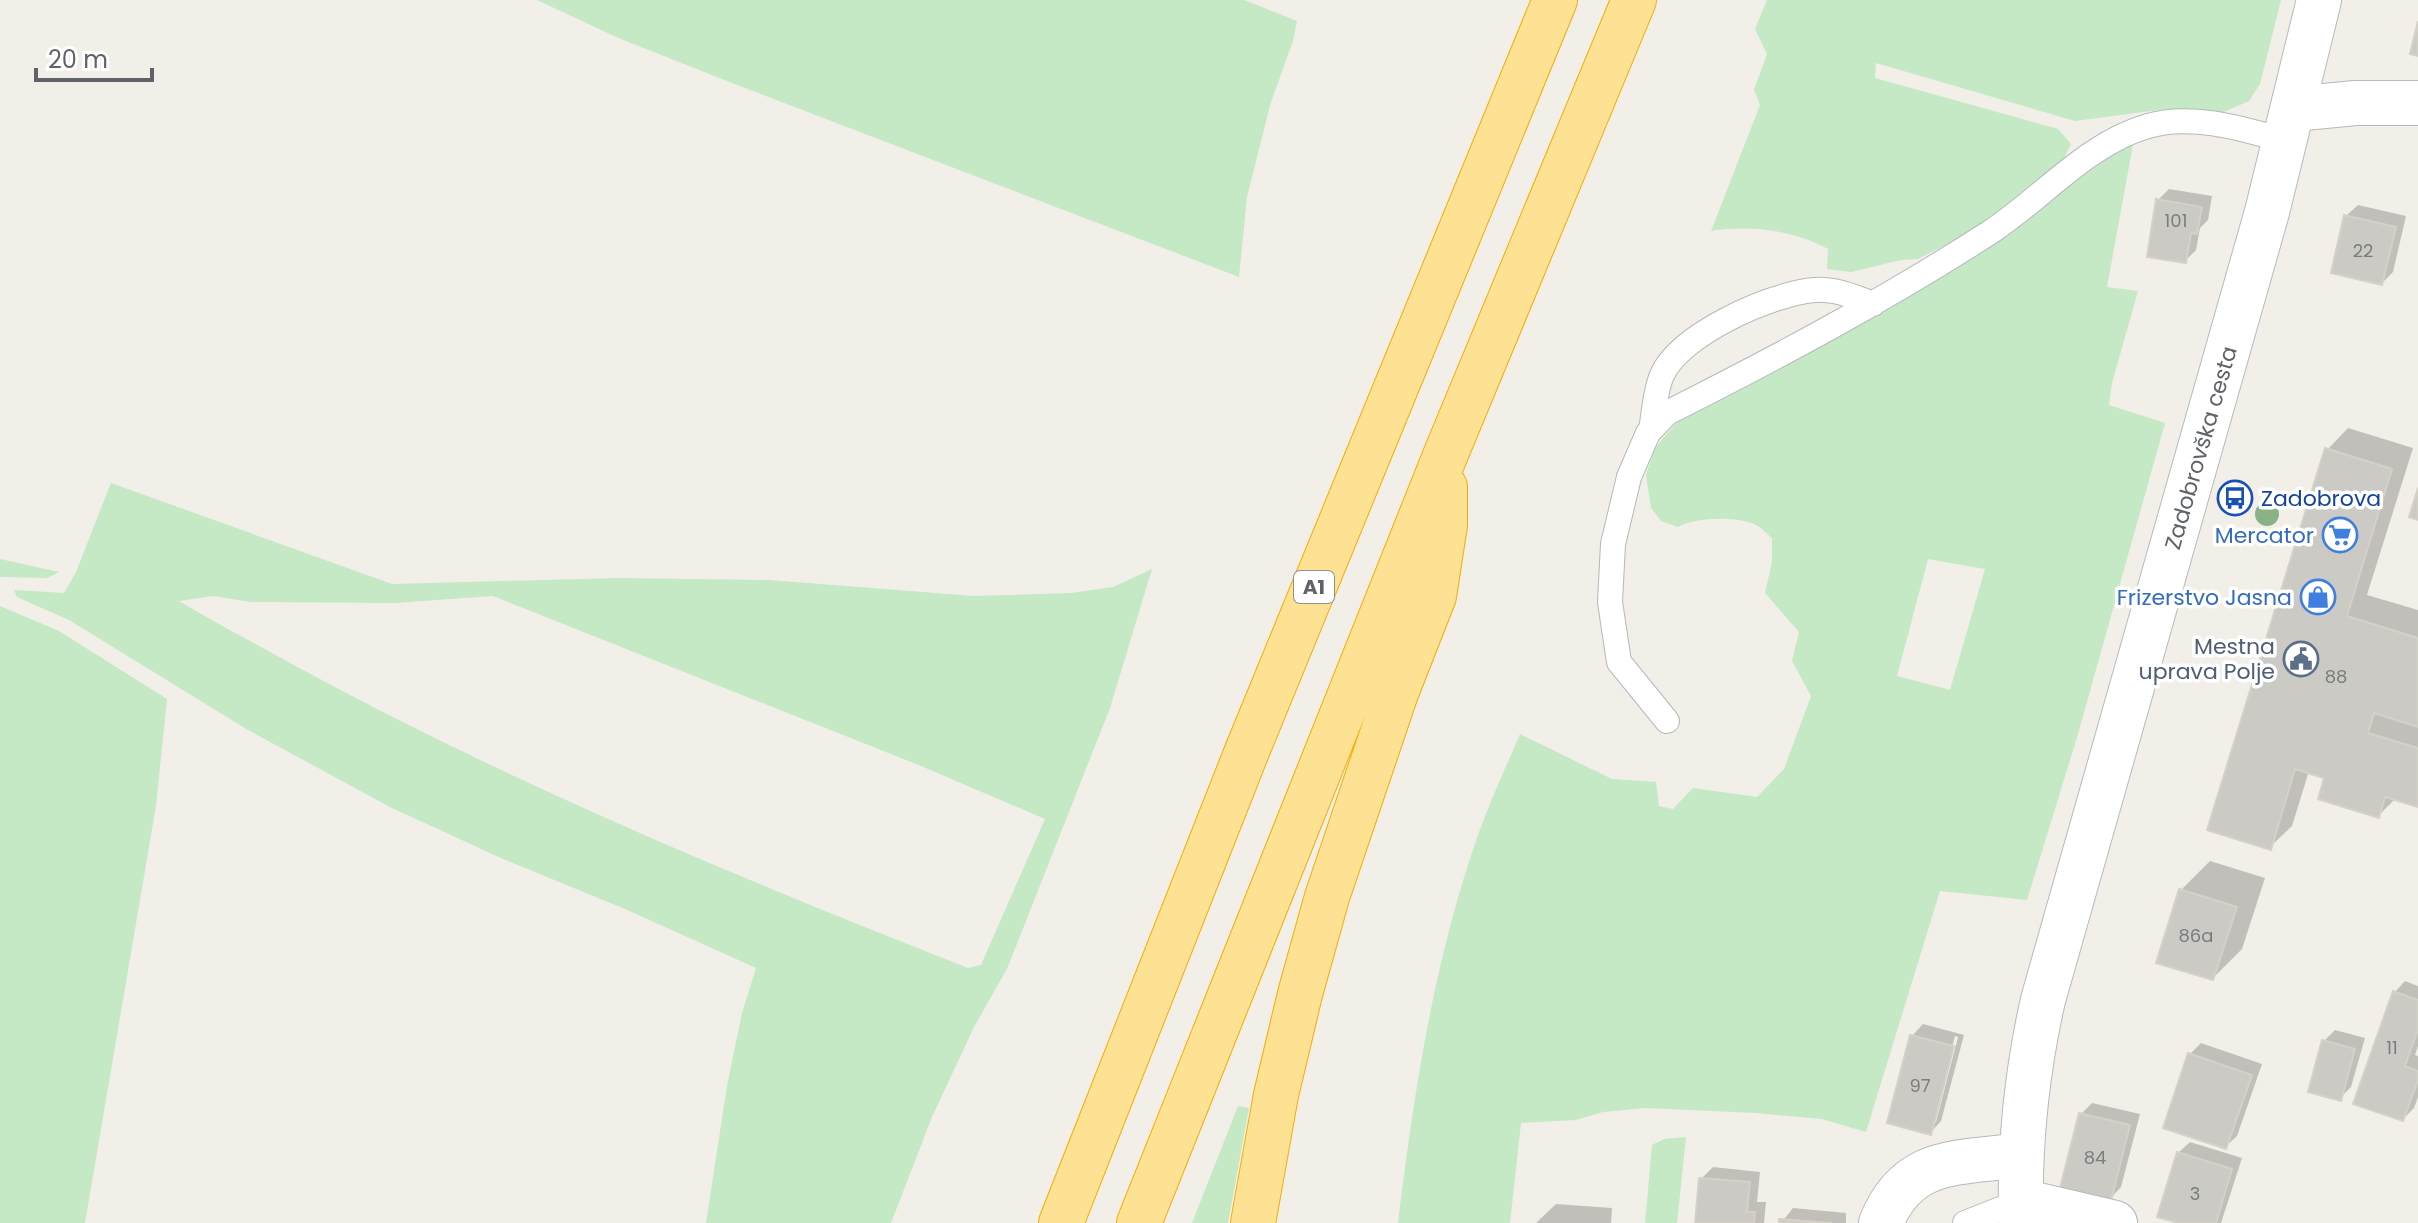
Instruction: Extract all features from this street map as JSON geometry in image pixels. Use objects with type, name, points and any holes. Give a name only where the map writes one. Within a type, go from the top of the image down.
[{"type":"highway","name":"A1","points":[[1061,1223],[1247,751],[1555,0]]},
{"type":"highway","points":[[1139,1223],[1445,456],[1634,0]]},
{"type":"highway","points":[[1253,1223],[1276,1095],[1323,911],[1396,693],[1434,596],[1445,525],[1445,456]]},
{"type":"highway","points":[[1044,1223],[1080,1176]]},
{"type":"main road","name":"Zadobrovška cesta","points":[[2021,1212],[2020,1155],[2034,1042],[2060,936],[2217,391],[2290,125],[2319,0]]},
{"type":"main road","points":[[2290,125],[2355,103],[2418,103]]},
{"type":"main road","points":[[1881,1223],[1889,1203],[1903,1185],[1934,1167],[2020,1155]]},
{"type":"main road","points":[[2021,1212],[2115,1223]]},
{"type":"lane","points":[[1651,430],[1667,413],[1818,336],[1995,229],[2097,150],[2122,135],[2151,125],[2182,122],[2290,125]]},
{"type":"lane","points":[[1667,721],[1619,662],[1610,602],[1613,544],[1629,477],[1651,430],[1662,374],[1690,341],[1744,309],[1815,290],[1850,294],[1873,304]]},
{"type":"lane","points":[[1965,1223],[2021,1212]]},
{"type":"green space","points":[[537,0],[1244,0],[1297,21],[1271,102],[1247,197],[1239,277],[727,81],[616,37]]},
{"type":"green space","points":[[1767,0],[2281,0],[2260,84],[2249,101],[2217,115],[2166,109],[2075,121],[1876,63],[1875,78],[2058,129],[2071,144],[2060,166],[1982,226],[1918,259],[1851,272],[1827,269],[1828,249],[1801,237],[1756,229],[1711,231],[1760,105],[1754,90],[1767,54],[1755,29]]},
{"type":"green space","points":[[2134,139],[2107,287],[2138,291],[2112,383],[2109,405],[2165,423],[2078,734],[2027,900],[1940,891],[1866,1132],[1822,1119],[1645,1108],[1603,1112],[1576,1120],[1521,1123],[1510,1223],[1398,1223],[1419,1076],[1449,930],[1478,835],[1520,734],[1612,779],[1656,782],[1659,806],[1673,809],[1693,788],[1757,797],[1784,769],[1811,696],[1792,661],[1799,632],[1765,593],[1772,562],[1772,538],[1756,525],[1739,520],[1706,520],[1678,527],[1661,521],[1651,508],[1646,475],[1655,448],[1682,416],[1984,249]],"holes":[[[1928,559],[1985,569],[1950,690],[1897,676]]]},
{"type":"green space","points":[[111,483],[392,584],[618,578],[769,580],[974,596],[1071,593],[1113,587],[1152,569],[1110,708],[1007,969],[974,1027],[932,1117],[891,1223],[706,1223],[727,1086],[742,1013],[756,968],[390,807],[248,730],[69,620],[17,597],[14,590],[64,593],[76,572]],"holes":[[[213,596],[251,602],[394,603],[493,596],[921,766],[1045,819],[981,965],[968,968],[709,863],[539,788],[372,707],[179,601]]]},
{"type":"green space","points":[[0,559],[59,572],[47,578],[0,577]]},
{"type":"green space","points":[[0,606],[59,631],[167,699],[156,806],[85,1223],[0,1223]]},
{"type":"green space","points":[[1238,1106],[1249,1108],[1228,1223],[1192,1223]]},
{"type":"green space","points":[[1686,1137],[1677,1223],[1645,1223],[1652,1145],[1664,1139]]},
{"type":"building","points":[[2418,21],[2418,56],[2410,54]]},
{"type":"building","points":[[2156,199],[2202,207],[2197,234],[2191,233],[2186,263],[2147,257]]},
{"type":"building","points":[[2344,215],[2396,227],[2382,285],[2331,273]]},
{"type":"building","points":[[2325,448],[2392,469],[2347,616],[2418,638],[2418,727],[2374,713],[2368,733],[2418,748],[2418,807],[2385,797],[2379,818],[2318,799],[2324,778],[2295,769],[2271,850],[2207,830]]},
{"type":"building","points":[[2418,488],[2418,520],[2409,517]]},
{"type":"building","points":[[2179,889],[2237,907],[2213,980],[2156,963]]},
{"type":"building","points":[[2393,991],[2418,1000],[2418,1029],[2405,1066],[2418,1071],[2418,1080],[2403,1121],[2353,1104]]},
{"type":"building","points":[[1910,1035],[1954,1046],[1931,1135],[1887,1123]]},
{"type":"building","points":[[2322,1040],[2355,1049],[2341,1101],[2308,1092]]},
{"type":"building","points":[[2188,1053],[2252,1075],[2226,1149],[2163,1128]]},
{"type":"building","points":[[2079,1113],[2130,1125],[2111,1201],[2060,1188]]},
{"type":"building","points":[[2177,1152],[2232,1169],[2216,1223],[2178,1223],[2157,1217]]},
{"type":"building","points":[[1699,1178],[1750,1182],[1747,1212],[1755,1212],[1754,1223],[1695,1223]]},
{"type":"building","points":[[1779,1219],[1832,1223],[1779,1223]]},
{"type":"place","name":"Zadobrova","points":[[2235,498]]},
{"type":"place","name":"Mercator","points":[[2340,535]]},
{"type":"place","name":"Frizerstvo Jasna","points":[[2318,597]]},
{"type":"place","name":"Mestna uprava Polje","points":[[2301,659]]}]
